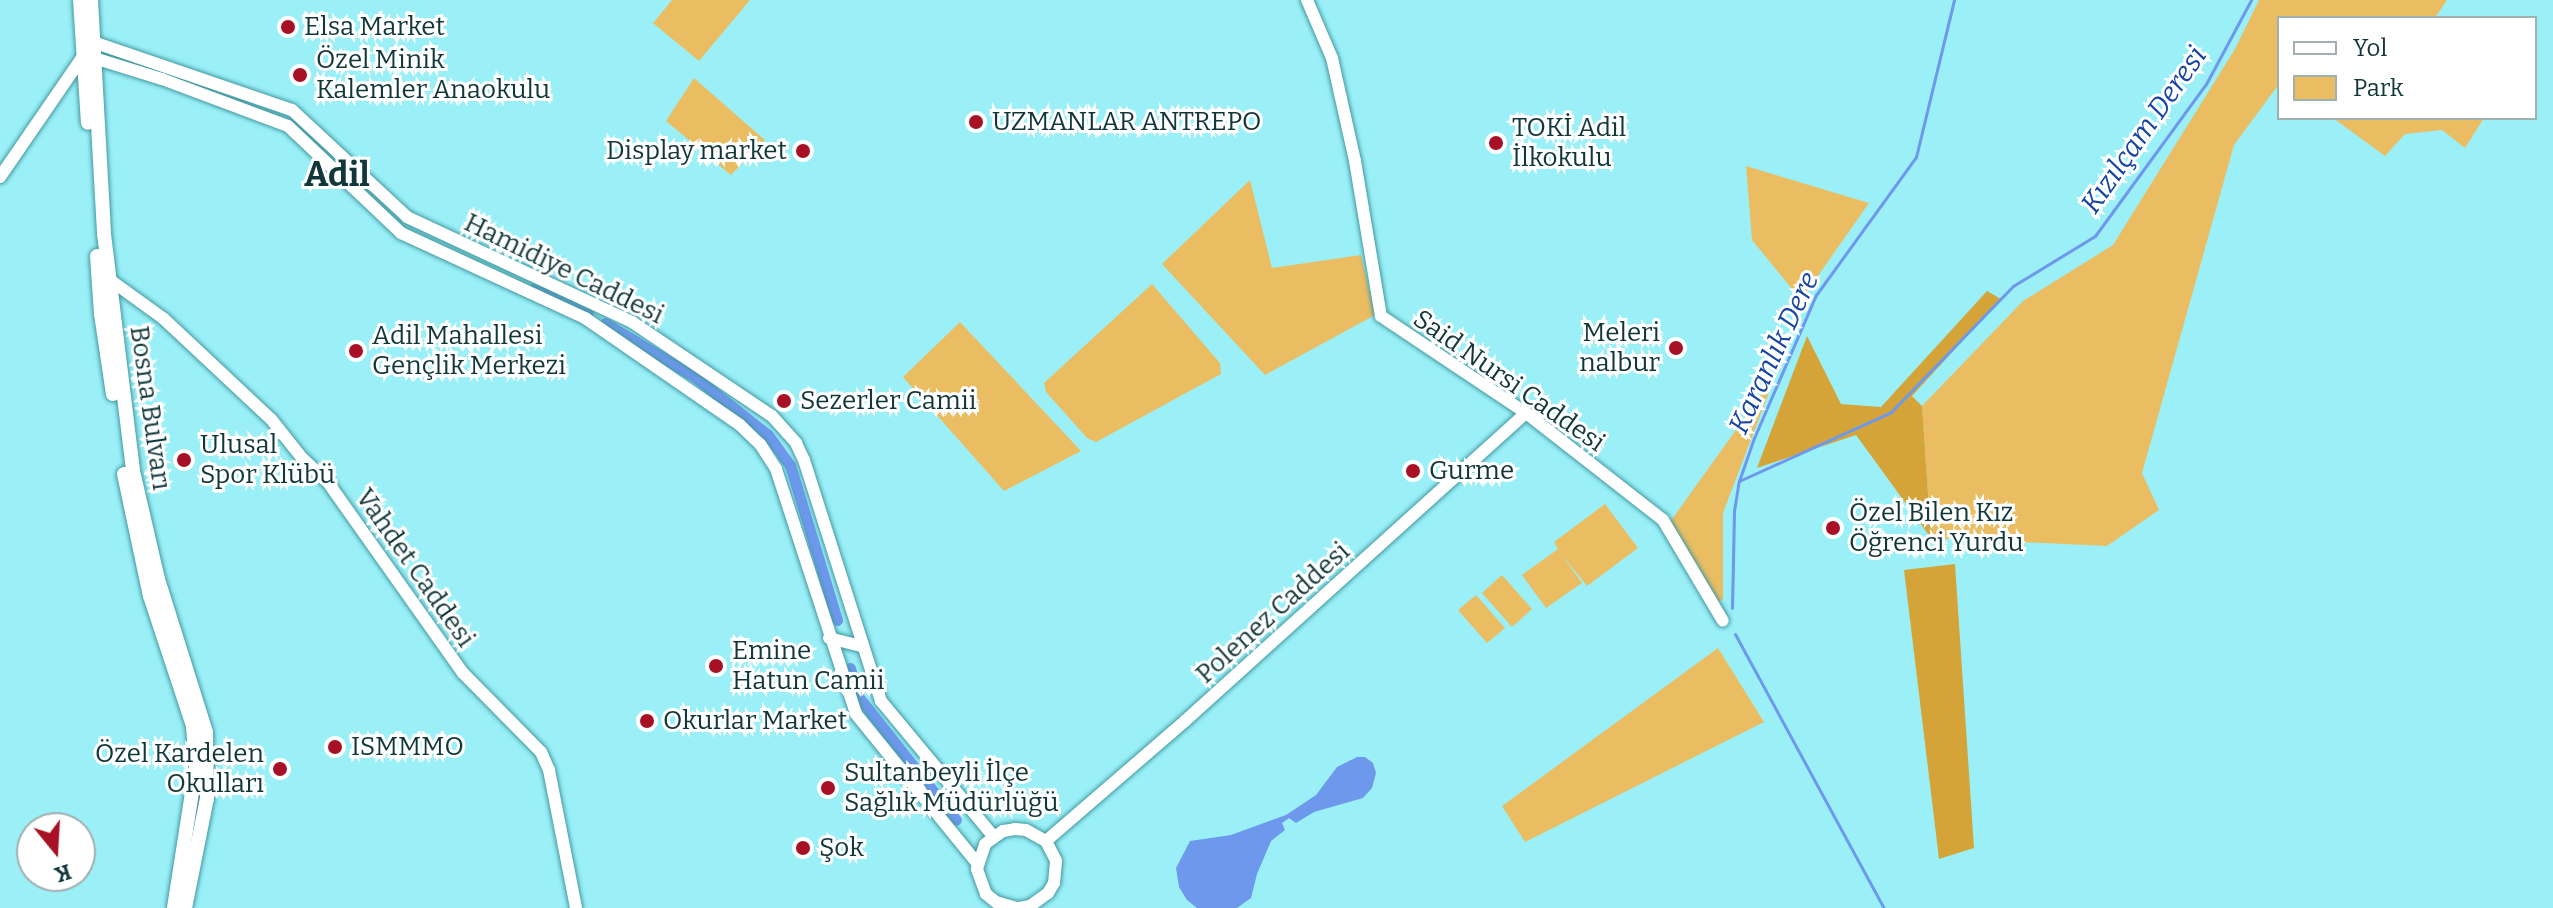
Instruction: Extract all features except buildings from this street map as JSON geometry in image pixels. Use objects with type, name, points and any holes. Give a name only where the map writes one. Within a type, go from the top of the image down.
[{"type":"main road","name":"Bosna Bulvarı","points":[[80,0],[87,43],[104,275],[133,471],[143,520],[206,732],[207,798],[185,908]]},
{"type":"main road","name":"Bosna Bulvarı","points":[[87,43],[91,0]]},
{"type":"main road","name":"Bosna Bulvarı","points":[[104,275],[101,314],[130,513],[150,596],[193,726],[196,767],[174,908]]},
{"type":"street","name":"Said Nursi Caddesi","points":[[1307,0],[1332,58],[1355,161],[1381,316],[1526,413],[1663,520],[1723,621]]},
{"type":"street","name":"Hamidiye Caddesi","points":[[87,43],[292,110],[407,217],[632,322],[760,407],[796,443],[881,701],[993,836]]},
{"type":"street","name":"Hamidiye Caddesi","points":[[88,59],[278,120],[298,133],[401,233],[593,323],[740,425],[770,456],[856,714],[978,864]]},
{"type":"street","points":[[0,177],[88,59]]},
{"type":"street","points":[[336,151],[336,172]]},
{"type":"street","name":"Vahdet Caddesi","points":[[104,275],[164,319],[271,419],[302,458],[327,481],[463,673],[541,752],[549,770],[576,908]]},
{"type":"street","points":[[593,323],[605,308]]},
{"type":"street","name":"Polenez Caddesi","points":[[1046,841],[1197,711],[1526,413]]},
{"type":"street","points":[[829,638],[861,646]]},
{"type":"street","points":[[1026,830],[1046,841],[1052,850],[1056,872],[1043,904],[1018,908],[994,906],[979,882],[978,864],[985,844],[1003,831],[1026,830]]},
{"type":"green space","points":[[672,0],[750,0],[699,61],[653,23]]},
{"type":"green space","points":[[2259,0],[2447,0],[2436,16],[2277,16],[2277,87],[2234,145],[2142,473],[2159,510],[2107,546],[1931,538],[1922,406],[2023,301],[2113,245],[2235,49]]},
{"type":"green space","points":[[694,78],[765,140],[731,175],[666,121]]},
{"type":"green space","points":[[2336,120],[2483,120],[2465,148],[2442,130],[2405,134],[2385,156]]},
{"type":"green space","points":[[1746,166],[1869,203],[1801,300],[1752,240]]},
{"type":"green space","points":[[1250,180],[1272,268],[1361,255],[1375,315],[1265,375],[1162,264]]},
{"type":"green space","points":[[1152,284],[1220,363],[1221,374],[1096,442],[1087,438],[1046,392],[1044,383]]},
{"type":"green space","points":[[960,322],[1081,451],[1004,491],[903,377]]},
{"type":"green space","points":[[1776,374],[1723,513],[1723,600],[1716,602],[1670,522]]},
{"type":"green space","points":[[1605,504],[1638,548],[1587,586],[1562,555],[1582,583],[1546,608],[1522,575],[1558,549],[1554,542]]},
{"type":"green space","points":[[1502,575],[1532,609],[1512,627],[1482,593]]},
{"type":"green space","points":[[1476,595],[1505,628],[1487,643],[1458,610]]},
{"type":"green space","points":[[1718,648],[1764,722],[1525,842],[1502,806]]},
{"type":"shaded area","points":[[1987,291],[2001,299],[1912,396],[1922,406],[1931,538],[1856,435],[1757,468],[1807,336],[1841,404],[1881,407]]},
{"type":"shaded area","points":[[1955,564],[1974,848],[1939,859],[1904,570]]},
{"type":"water","points":[[1357,757],[1365,757],[1373,763],[1376,773],[1372,788],[1363,798],[1314,812],[1296,823],[1289,818],[1282,823],[1285,830],[1271,841],[1251,898],[1237,908],[1197,908],[1187,900],[1179,887],[1176,868],[1190,841],[1231,835],[1286,815],[1316,795],[1337,767]]},
{"type":"waterway","name":"Karanlık Dere","points":[[1732,608],[1734,511],[1739,481],[1754,438],[1816,295],[1916,157],[1954,0]]},
{"type":"waterway","name":"Kızılçam Deresi","points":[[1739,481],[1891,412],[2013,286],[2095,236],[2206,84],[2251,0]]},
{"type":"waterway","points":[[535,288],[588,314]]},
{"type":"waterway","points":[[605,323],[695,377],[768,435],[790,465],[837,620]]},
{"type":"waterway","name":"Karanlık Dere","points":[[1735,634],[1884,908]]},
{"type":"waterway","points":[[850,668],[857,695],[956,820]]},
{"type":"place","name":"Elsa Market","points":[[288,27]]},
{"type":"place","name":"Özel Minik Kalemler Anaokulu","points":[[300,75]]},
{"type":"place","name":"UZMANLAR ANTREPO","points":[[976,122]]},
{"type":"place","name":"TOKİ Adil İlkokulu","points":[[1496,143]]},
{"type":"place","name":"Display market","points":[[803,151]]},
{"type":"place","name":"Meleri nalbur","points":[[1676,348]]},
{"type":"place","name":"Adil Mahallesi Gençlik Merkezi","points":[[356,351]]},
{"type":"place","name":"Sezerler Camii","points":[[784,401]]},
{"type":"place","name":"Ulusal Spor Klübü","points":[[184,460]]},
{"type":"place","name":"Gurme","points":[[1413,471]]},
{"type":"place","name":"Özel Bilen Kız Öğrenci Yurdu","points":[[1833,528]]},
{"type":"place","name":"Emine Hatun Camii","points":[[716,666]]},
{"type":"place","name":"Okurlar Market","points":[[647,721]]},
{"type":"place","name":"ISMMMO","points":[[335,747]]},
{"type":"place","name":"Özel Kardelen Okulları","points":[[280,769]]},
{"type":"place","name":"Sultanbeyli İlçe Sağlık Müdürlüğü","points":[[828,788]]},
{"type":"place","name":"Şok","points":[[803,848]]},
{"type":"district","name":"Adil","points":[[337,175]]}]
